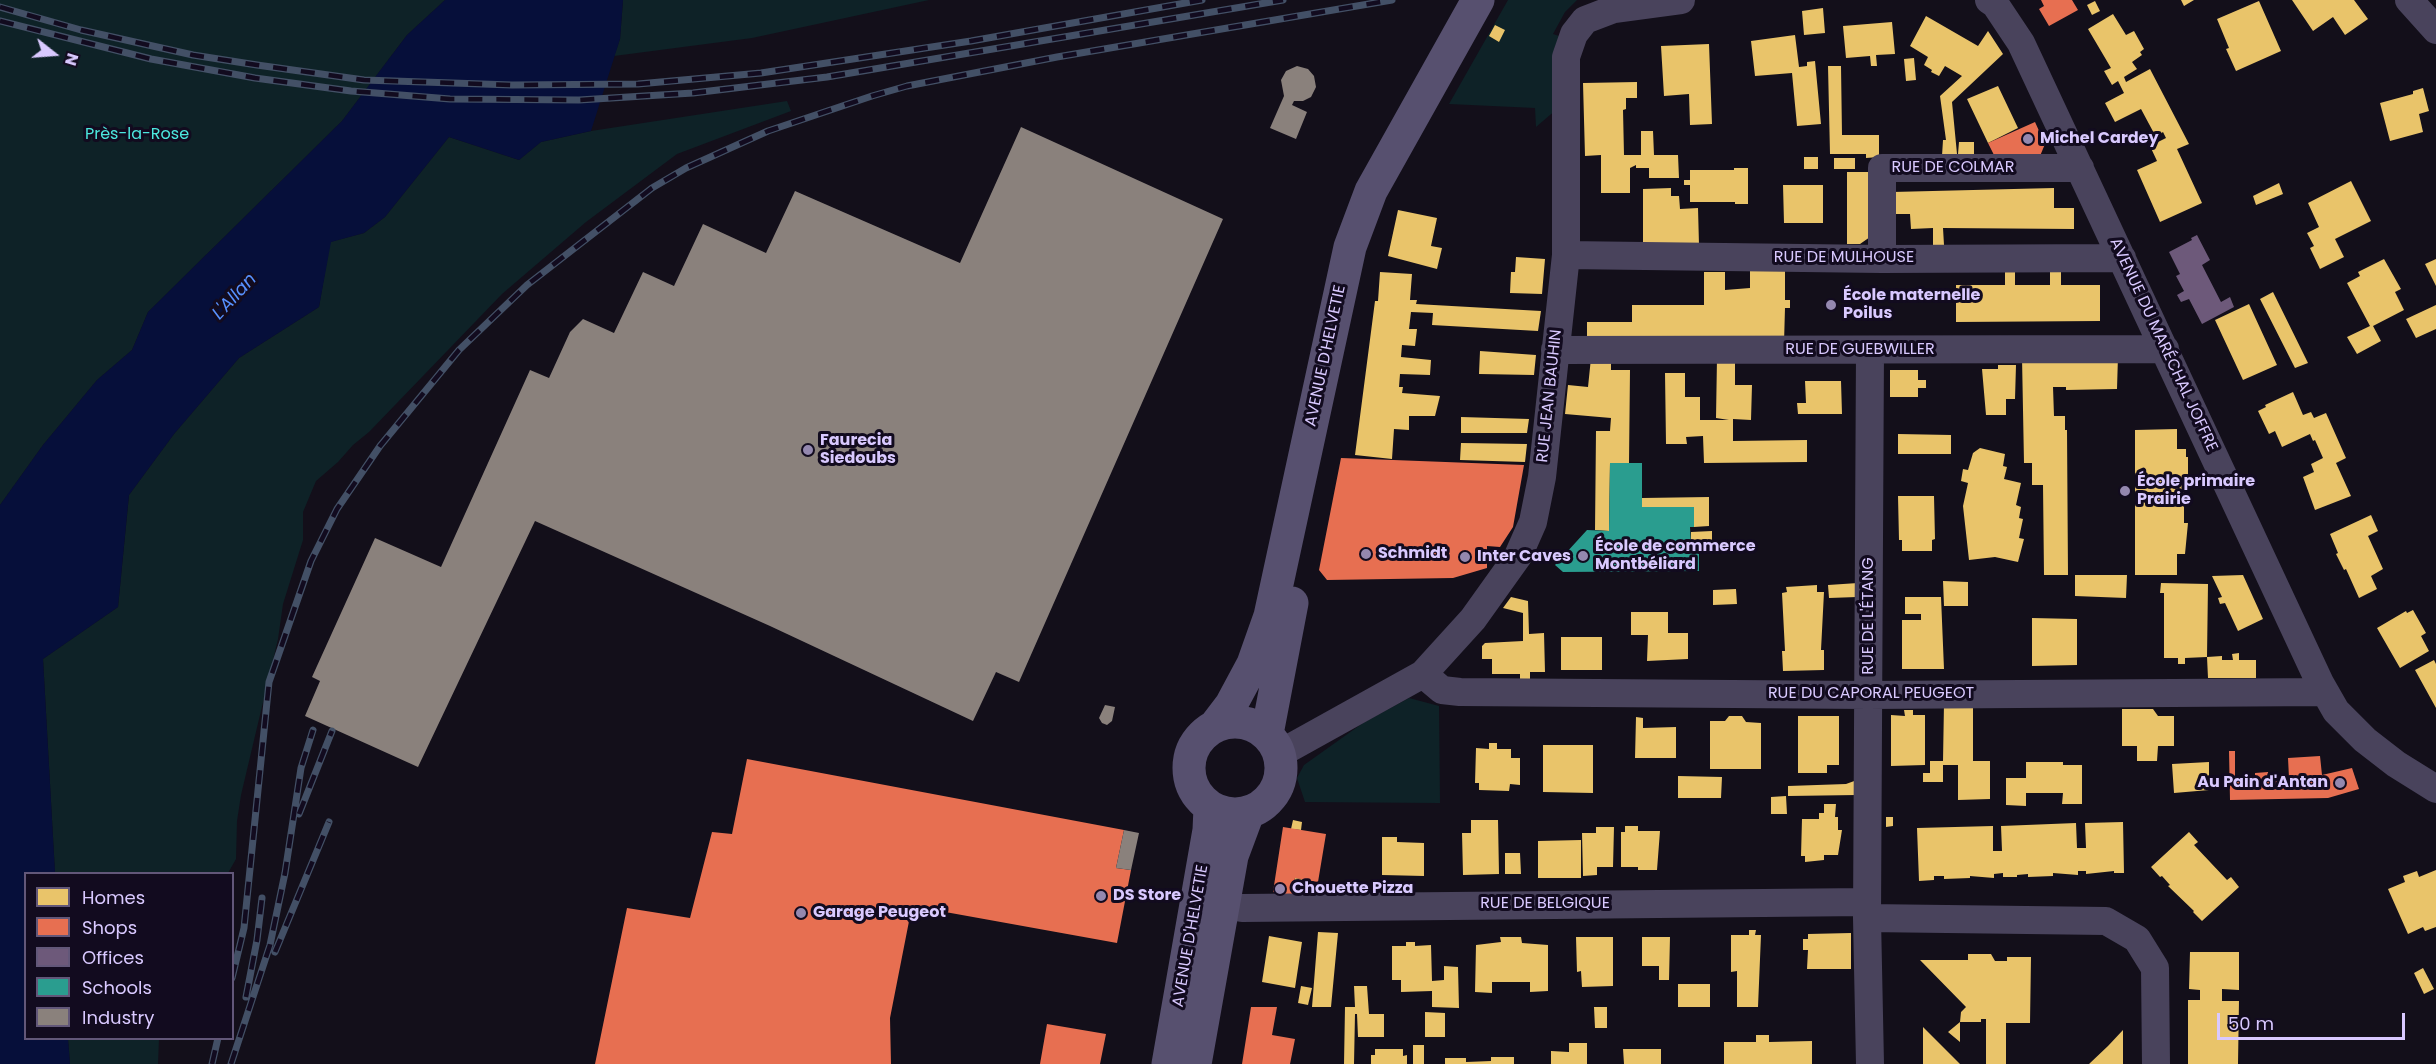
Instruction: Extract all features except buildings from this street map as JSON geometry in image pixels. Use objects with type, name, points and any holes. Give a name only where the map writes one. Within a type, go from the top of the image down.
[{"type":"main road","name":"AVENUE D'HELVETIE","points":[[1215,726],[1231,705],[1253,664],[1270,616],[1350,247],[1371,191],[1478,0]]},
{"type":"main road","name":"AVENUE D'HELVETIE","points":[[1273,744],[1298,572],[1365,262],[1387,200],[1493,0]]},
{"type":"main road","points":[[1228,722],[1242,722],[1254,726],[1273,744],[1281,768],[1279,783],[1272,796],[1262,807],[1235,815],[1210,808],[1193,790],[1188,766],[1196,742],[1215,726],[1228,722]]},
{"type":"main road","name":"AVENUE D'HELVETIE","points":[[1168,1064],[1209,830],[1210,808]]},
{"type":"main road","name":"AVENUE D'HELVETIE","points":[[1195,1064],[1232,856],[1248,813]]},
{"type":"street","name":"RUE JEAN BAUHIN","points":[[1273,744],[1423,674],[1473,619],[1518,556],[1533,522],[1542,477],[1566,255],[1566,57],[1574,34],[1585,20],[1614,9],[1681,0]]},
{"type":"street","name":"AVENUE DU MARÉCHAL JOFFRE","points":[[1989,0],[1995,4],[2021,43],[2325,692],[2336,711],[2365,740],[2396,764],[2436,789]]},
{"type":"street","points":[[2409,0],[2436,30]]},
{"type":"street","name":"RUE DE COLMAR","points":[[1881,259],[1881,168],[2080,168]]},
{"type":"street","name":"RUE DE MULHOUSE","points":[[1566,255],[1881,259],[2122,258]]},
{"type":"street","name":"RUE DE GUEBWILLER","points":[[1555,350],[2164,349]]},
{"type":"street","name":"RUE DE L'ÉTANG","points":[[1870,350],[1867,910],[1870,1064]]},
{"type":"street","name":"RUE DU CAPORAL PEUGEOT","points":[[1423,674],[1442,690],[1460,692],[1868,694],[2325,692]]},
{"type":"street","name":"RUE DE BELGIQUE","points":[[1222,905],[1242,908],[1867,910]]},
{"type":"street","points":[[1867,910],[2106,921],[2138,939],[2155,968],[2156,1064]]},
{"type":"green space","name":"Près-la-Rose","points":[[0,0],[445,0],[407,35],[342,121],[148,312],[132,350],[97,380],[43,445],[0,505]]},
{"type":"green space","points":[[623,0],[929,0],[752,38],[614,56],[620,39]]},
{"type":"green space","points":[[1508,0],[1577,0],[1565,12],[1553,34],[1559,36],[1557,109],[1536,127],[1535,108],[1449,104]]},
{"type":"green space","points":[[787,101],[791,111],[677,154],[586,222],[502,294],[369,432],[316,481],[303,512],[303,540],[283,604],[278,639],[241,795],[237,821],[236,859],[229,872],[55,872],[43,659],[118,607],[129,495],[174,434],[239,358],[319,307],[330,242],[364,233],[385,217],[449,137],[519,160],[541,142],[591,131]]},
{"type":"green space","points":[[1409,698],[1439,706],[1440,803],[1305,802],[1297,778],[1304,765],[1363,723]]},
{"type":"green space","points":[[68,1040],[159,1040],[158,1064],[70,1064]]},
{"type":"water","name":"L'Allan","points":[[445,0],[623,0],[620,39],[591,131],[541,142],[519,160],[449,137],[385,217],[364,233],[331,242],[319,307],[239,358],[174,434],[129,495],[118,607],[43,659],[55,872],[24,872],[24,1040],[68,1040],[70,1064],[0,1064],[0,505],[43,445],[97,380],[132,350],[148,312],[342,121],[407,35]]},
{"type":"railway","points":[[0,7],[81,30],[193,55],[257,65],[364,80],[512,85],[638,84],[761,73],[971,41],[1202,0]]},
{"type":"railway","points":[[0,21],[151,59],[255,78],[351,91],[450,99],[579,100],[693,93],[827,77],[1283,0]]},
{"type":"railway","points":[[234,970],[244,928],[269,682],[311,561],[337,509],[380,446],[459,350],[527,285],[652,188],[686,168],[768,131],[872,96],[907,86],[1057,57],[1392,0]]},
{"type":"railway","points":[[231,1064],[270,945],[285,873],[301,768],[313,730]]},
{"type":"railway","points":[[299,814],[332,731]]},
{"type":"railway","points":[[275,952],[329,822]]},
{"type":"railway","points":[[246,997],[262,898]]},
{"type":"railway","points":[[212,1064],[218,1040]]},
{"type":"place","name":"Michel Cardey","points":[[2028,139]]},
{"type":"place","name":"École maternelle Poilus","points":[[1831,305]]},
{"type":"place","name":"Faurecia Siedoubs","points":[[808,450]]},
{"type":"place","name":"École primaire Prairie","points":[[2125,491]]},
{"type":"place","name":"Schmidt","points":[[1366,554]]},
{"type":"place","name":"École de commerce Montbéliard","points":[[1583,556]]},
{"type":"place","name":"Inter Caves","points":[[1465,557]]},
{"type":"place","name":"Au Pain d'Antan","points":[[2340,783]]},
{"type":"place","name":"Chouette Pizza","points":[[1280,889]]},
{"type":"place","name":"DS Store","points":[[1101,896]]},
{"type":"place","name":"Garage Peugeot","points":[[801,913]]}]
